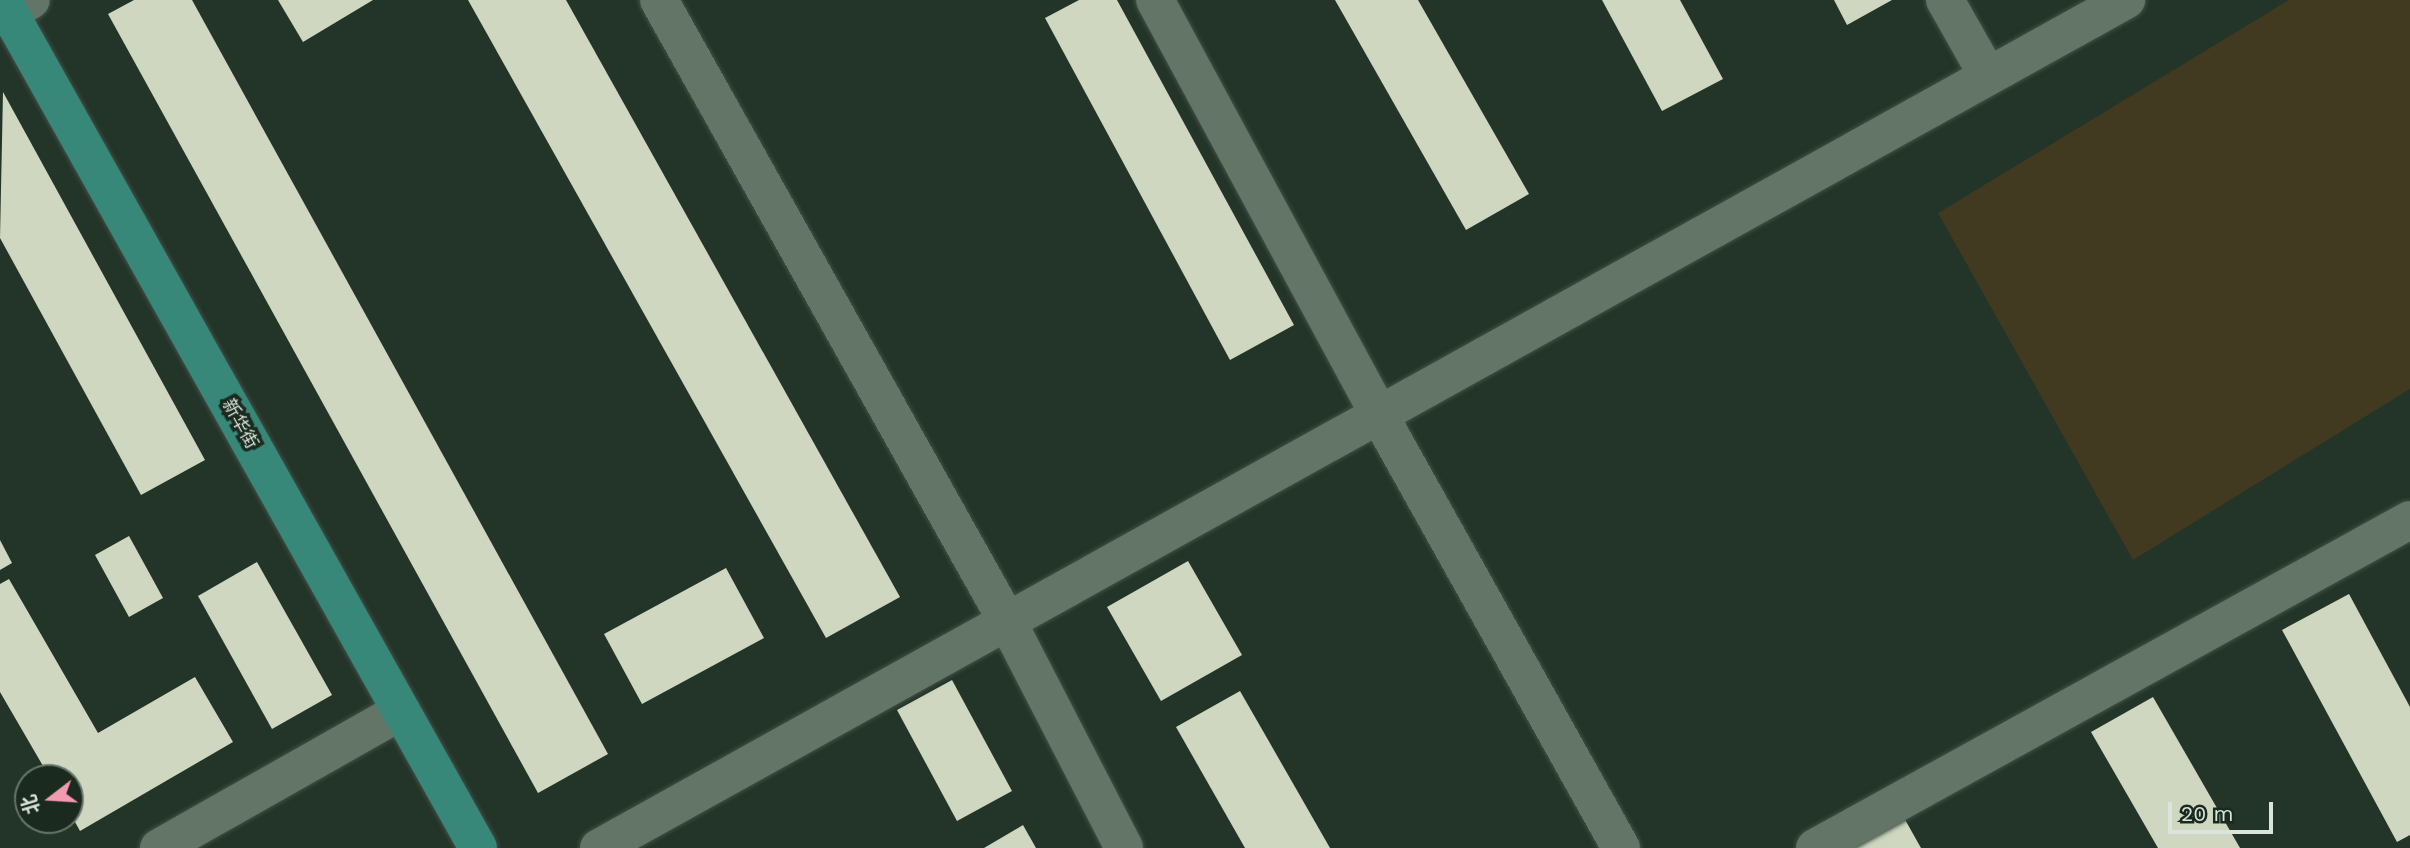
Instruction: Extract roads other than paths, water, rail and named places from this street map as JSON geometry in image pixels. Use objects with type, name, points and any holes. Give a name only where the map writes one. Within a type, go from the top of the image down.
[{"type":"main road","name":"新华街","points":[[10,7],[478,848]]},
{"type":"street","points":[[659,0],[1007,621],[1124,848]]},
{"type":"street","points":[[1155,0],[1379,415],[1621,848]]},
{"type":"street","points":[[1945,0],[1988,76]]},
{"type":"street","points":[[599,848],[2126,0]]},
{"type":"street","points":[[1815,848],[2410,520]]},
{"type":"street","points":[[159,848],[401,711]]}]
